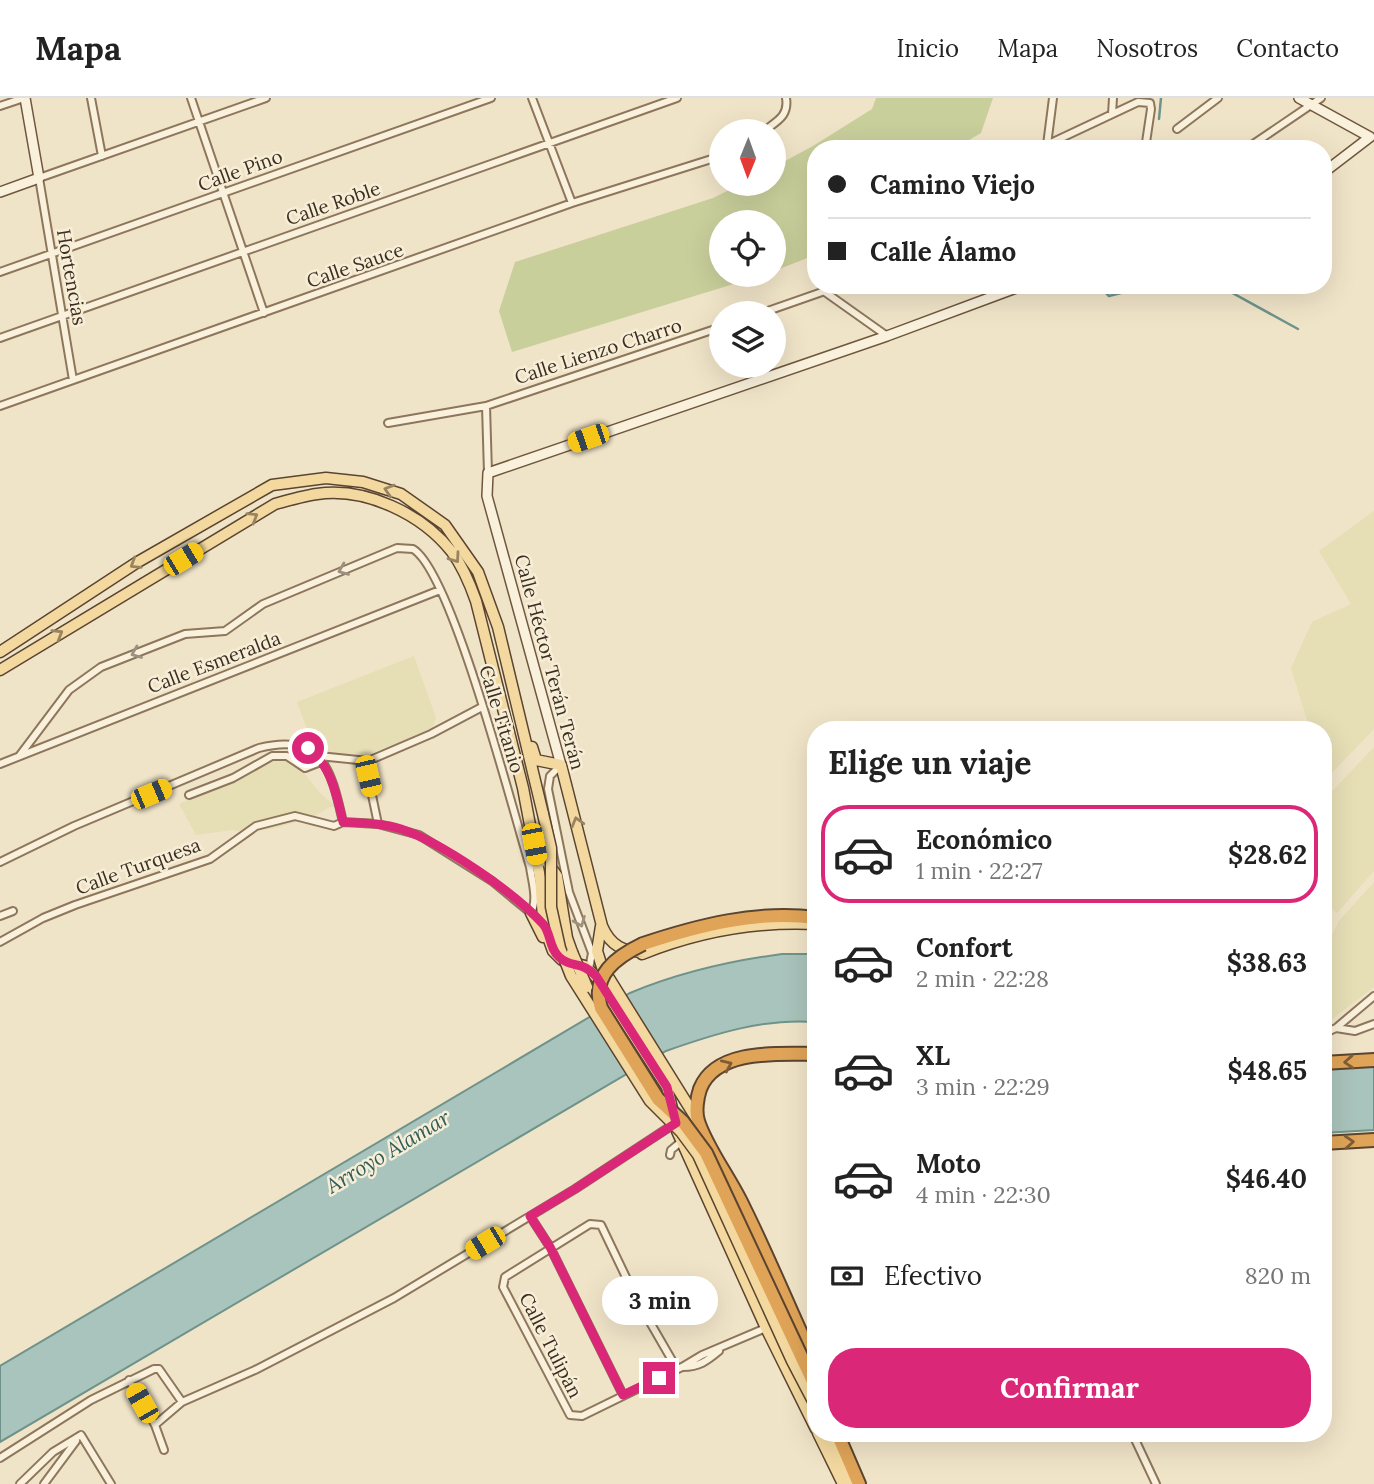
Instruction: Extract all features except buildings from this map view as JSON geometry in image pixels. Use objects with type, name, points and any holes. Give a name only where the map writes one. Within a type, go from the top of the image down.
[{"type":"highway","points":[[807,918],[771,917],[688,929],[644,948],[623,953],[606,969],[599,986],[598,1000],[658,1098],[683,1122],[706,1153],[807,1369]]},
{"type":"highway","points":[[807,1054],[776,1054],[730,1061],[719,1067],[711,1073],[701,1088],[697,1120],[742,1204],[807,1347]]},
{"type":"highway","points":[[1332,1062],[1374,1060]]},
{"type":"highway","points":[[1332,1142],[1374,1140]]},
{"type":"highway","points":[[841,1442],[859,1484]]},
{"type":"highway","points":[[842,1442],[867,1484]]},
{"type":"main road","points":[[0,652],[136,563],[272,485],[326,478],[363,482],[401,494],[445,525],[478,572],[489,599],[551,848],[551,907],[560,948],[571,976],[650,1101],[681,1132],[698,1155],[807,1390]]},
{"type":"main road","points":[[0,670],[275,503],[319,494],[352,495],[384,502],[409,516],[451,551],[465,572],[476,601],[505,708],[534,844],[545,926],[553,951],[567,963],[589,969],[610,992],[697,1120]]},
{"type":"main road","points":[[514,701],[522,708],[535,758],[561,765]]},
{"type":"main road","name":"Calle Héctor Terán Terán","points":[[561,765],[602,926],[598,955]]},
{"type":"main road","points":[[534,844],[557,876],[567,938],[579,974],[601,1008]]},
{"type":"main road","points":[[531,914],[555,960],[575,970],[589,969]]},
{"type":"main road","points":[[602,926],[608,939],[631,952],[744,926],[807,924]]},
{"type":"main road","points":[[608,978],[622,963],[644,948]]},
{"type":"main road","points":[[589,969],[598,955]]},
{"type":"main road","points":[[598,955],[608,978],[610,992]]},
{"type":"main road","points":[[660,1068],[680,1138],[766,1328],[807,1411]]},
{"type":"main road","points":[[822,1442],[843,1484]]},
{"type":"main road","points":[[841,1442],[850,1484]]},
{"type":"street","points":[[0,106],[25,98],[39,178]]},
{"type":"street","points":[[91,98],[102,156]]},
{"type":"street","points":[[191,98],[264,313]]},
{"type":"street","points":[[0,192],[266,98]]},
{"type":"street","name":"Calle Pino","points":[[0,272],[491,98]]},
{"type":"street","points":[[532,98],[572,203]]},
{"type":"street","name":"Calle Roble","points":[[0,338],[677,98]]},
{"type":"street","points":[[779,119],[787,108],[786,98]]},
{"type":"street","points":[[1047,140],[1052,98]]},
{"type":"street","points":[[1112,114],[1113,98]]},
{"type":"street","points":[[1177,129],[1219,98]]},
{"type":"street","points":[[1299,98],[1372,135],[1332,166]]},
{"type":"street","points":[[1260,140],[1321,98]]},
{"type":"street","points":[[1060,140],[1138,102],[1150,103],[1151,116],[1147,140]]},
{"type":"street","name":"Calle Sauce","points":[[0,407],[572,203],[709,160]]},
{"type":"street","name":"Hortencias","points":[[39,178],[74,380]]},
{"type":"street","points":[[786,305],[819,294]]},
{"type":"street","points":[[828,294],[887,336]]},
{"type":"street","points":[[488,472],[887,336],[1000,294]]},
{"type":"street","name":"Calle Lienzo Charro","points":[[388,424],[486,406],[709,331]]},
{"type":"street","name":"Calle Héctor Terán Terán","points":[[486,406],[487,496],[561,765]]},
{"type":"street","name":"Calle Titanio","points":[[20,755],[69,690],[101,667],[185,634],[225,631],[263,604],[385,553],[408,548],[418,552],[440,590],[463,643],[530,867],[534,894],[531,914]]},
{"type":"street","name":"Calle Esmeralda","points":[[2,762],[440,590]]},
{"type":"street","points":[[189,795],[233,778],[272,756],[287,756],[305,768],[321,759],[368,761],[431,734],[482,707]]},
{"type":"street","points":[[0,862],[74,826],[259,748],[276,744],[308,748],[321,759],[343,822]]},
{"type":"street","points":[[368,761],[368,776],[378,824]]},
{"type":"street","points":[[561,765],[550,776],[548,789],[569,892],[592,953],[589,969]]},
{"type":"street","name":"Calle Turquesa","points":[[0,942],[43,918],[75,905],[210,859],[256,826],[295,816],[334,826],[343,822],[378,824],[419,835],[492,881],[545,926]]},
{"type":"street","points":[[0,916],[13,911]]},
{"type":"street","points":[[1332,1030],[1374,996]]},
{"type":"street","points":[[1336,1028],[1355,1031],[1374,1024]]},
{"type":"street","points":[[155,1425],[182,1402],[255,1370],[394,1298],[676,1123]]},
{"type":"street","points":[[661,1133],[680,1138],[670,1156]]},
{"type":"street","points":[[530,1216],[550,1247],[623,1395],[680,1368],[702,1354],[792,1316]]},
{"type":"street","points":[[550,1247],[595,1223],[601,1225],[636,1298],[680,1368]]},
{"type":"street","name":"Calle Tulipán","points":[[550,1247],[505,1277],[502,1283],[570,1415],[582,1416],[623,1395]]},
{"type":"street","points":[[0,1458],[91,1400],[154,1369],[159,1369],[182,1402]]},
{"type":"street","points":[[129,1380],[155,1425],[164,1450]]},
{"type":"street","points":[[20,1484],[53,1452],[81,1435]]},
{"type":"street","points":[[44,1484],[81,1435]]},
{"type":"street","points":[[81,1435],[111,1484]]},
{"type":"street","points":[[1136,1442],[1156,1484]]},
{"type":"shaded area","points":[[1374,511],[1374,729],[1332,773],[1332,721],[1307,721],[1291,668],[1312,622],[1351,604],[1319,551]]},
{"type":"shaded area","points":[[414,656],[436,718],[433,726],[425,732],[372,753],[317,755],[297,702]]},
{"type":"shaded area","points":[[1374,747],[1374,871],[1337,913],[1332,908],[1332,791]]},
{"type":"shaded area","points":[[283,759],[300,768],[321,794],[337,807],[330,807],[311,818],[271,829],[247,832],[232,830],[196,835],[179,804],[243,777],[269,762]]},
{"type":"shaded area","points":[[1374,882],[1374,987],[1332,1019],[1332,936],[1338,922]]},
{"type":"green space","points":[[876,98],[993,98],[981,133],[969,140],[823,140],[872,109]]},
{"type":"green space","points":[[807,149],[807,258],[786,266],[786,210],[709,210],[709,287],[724,287],[512,352],[499,311],[515,262],[713,198],[786,196],[786,161]]},
{"type":"water","name":"Arroyo Alamar","points":[[782,954],[807,954],[807,1022],[758,1025],[721,1033],[666,1051],[0,1442],[0,1366],[630,993],[667,979],[743,960]]},
{"type":"water","points":[[1374,1062],[1374,1130],[1332,1132],[1332,1064]]},
{"type":"waterway","points":[[1159,119],[1161,98]]},
{"type":"waterway","points":[[1107,294],[1117,294]]},
{"type":"waterway","points":[[1234,294],[1298,329]]},
{"type":"route","points":[[308,748],[319,756],[328,771],[343,822],[378,824],[419,835],[492,881],[545,926],[553,951],[558,957],[567,963],[585,966],[596,976],[667,1087],[676,1123],[530,1216],[550,1247],[623,1395],[659,1378]]}]
